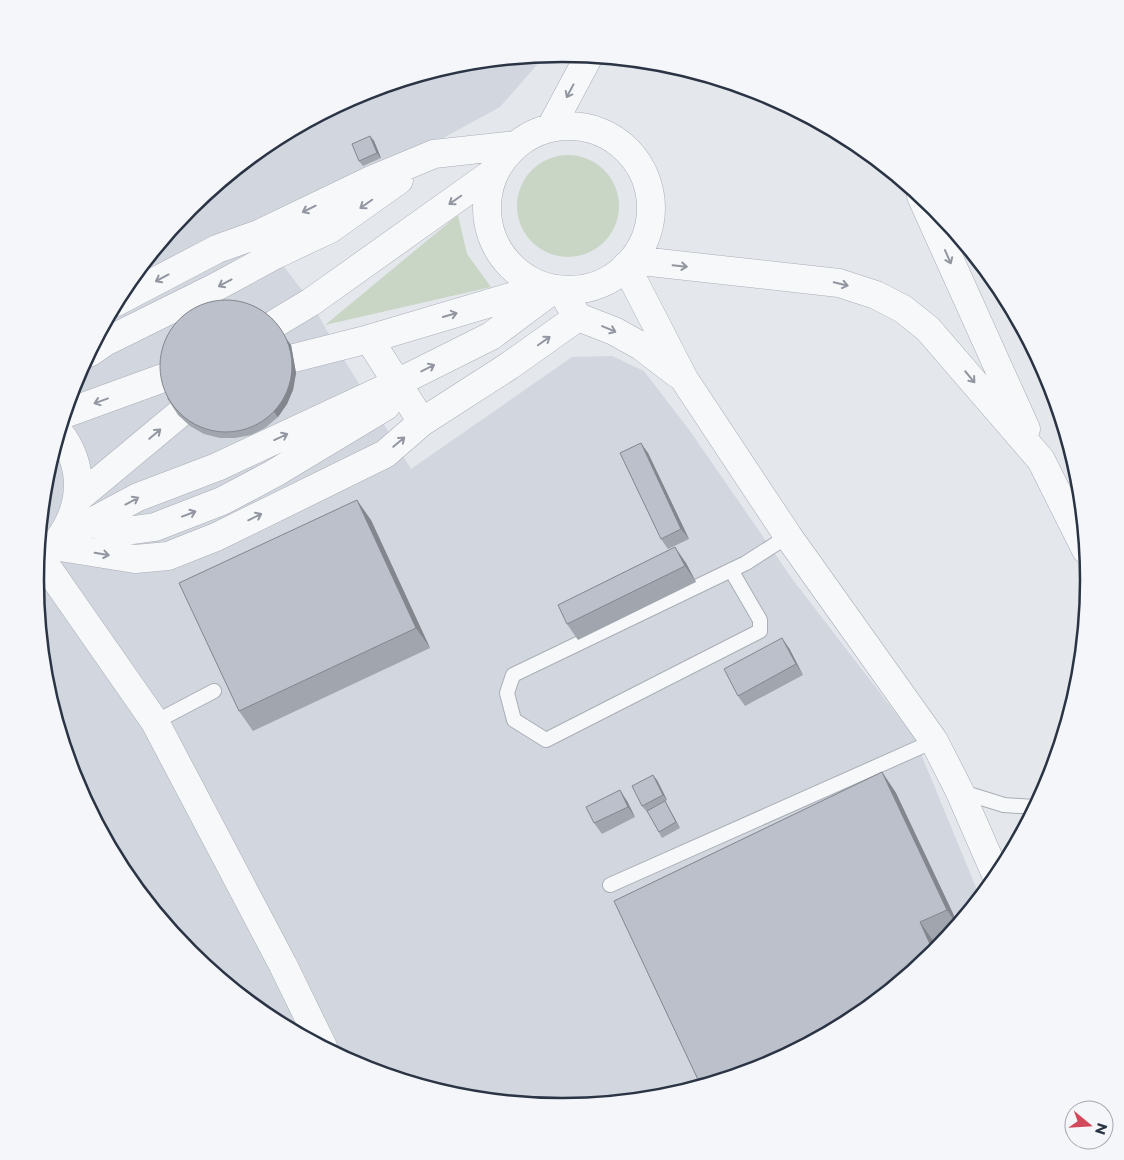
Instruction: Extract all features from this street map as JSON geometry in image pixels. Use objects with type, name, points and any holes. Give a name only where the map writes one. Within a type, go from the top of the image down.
[{"type":"street","points":[[551,127],[585,63]]},
{"type":"street","points":[[571,125],[585,127],[610,136],[626,149],[639,165],[647,183],[650,204],[649,224],[642,243],[629,263],[602,283],[574,290],[553,288],[531,281],[518,272],[506,261],[494,241],[487,218],[490,186],[495,171],[504,157],[516,145],[532,134],[551,127],[571,125]]},
{"type":"street","points":[[129,295],[217,249],[259,234],[368,181],[434,154],[516,145]]},
{"type":"street","points":[[100,346],[275,256],[330,230],[434,154]]},
{"type":"street","points":[[276,323],[311,302],[495,171]]},
{"type":"street","points":[[930,216],[992,357],[1078,534]]},
{"type":"street","points":[[629,263],[684,378],[788,536],[934,742],[959,790],[993,868]]},
{"type":"street","points":[[629,263],[839,283],[876,295],[903,309],[928,328],[1041,460]]},
{"type":"street","points":[[553,288],[578,317],[614,331],[641,346],[684,378]]},
{"type":"street","points":[[294,358],[553,288]]},
{"type":"street","points":[[47,550],[92,523],[126,531],[155,527],[222,501],[273,474],[401,389],[491,336],[553,288]]},
{"type":"street","points":[[47,550],[134,559],[168,556],[216,537],[384,454],[422,422],[509,366],[578,317]]},
{"type":"street","points":[[369,338],[422,422]]},
{"type":"street","points":[[72,411],[163,378]]},
{"type":"street","points":[[77,499],[178,415]]},
{"type":"street","points":[[47,550],[67,528],[74,514],[77,499],[76,464],[63,439]]},
{"type":"street","points":[[47,550],[155,722],[283,965],[318,1037]]},
{"type":"lane","points":[[731,570],[760,620],[760,631],[546,740],[514,720],[507,693],[513,676],[731,570],[788,536]]},
{"type":"lane","points":[[155,722],[214,690]]},
{"type":"lane","points":[[610,885],[934,742]]},
{"type":"lane","points":[[959,790],[1004,806],[1028,807]]},
{"type":"shaded area","points":[[538,63],[500,107],[379,173],[275,255],[311,302],[336,347],[411,469],[572,357],[612,356],[644,371],[690,431],[793,580],[914,737],[977,890],[952,922],[904,970],[877,991],[816,1032],[791,1045],[729,1071],[696,1081],[630,1094],[596,1097],[528,1097],[494,1094],[428,1081],[395,1071],[333,1045],[303,1029],[274,1011],[220,970],[172,922],[131,868],[113,839],[97,809],[71,747],[61,714],[48,648],[44,580],[45,546],[48,512],[61,446],[71,413],[97,351],[131,292],[151,265],[172,238],[220,190],[274,149],[303,131],[364,101],[428,79],[494,66]]},
{"type":"green space","points":[[568,155],[578,156],[597,163],[611,177],[618,196],[618,216],[611,235],[597,249],[578,256],[568,257],[558,256],[539,249],[525,235],[518,216],[517,206],[518,196],[525,177],[539,163],[558,156]]},
{"type":"green space","points":[[458,215],[467,254],[491,287],[325,325]]},
{"type":"building","points":[[370,136],[377,153],[359,161],[352,144]]},
{"type":"building","points":[[226,300],[239,301],[251,305],[273,319],[287,341],[291,353],[291,379],[287,391],[273,413],[251,427],[239,431],[226,432],[213,431],[201,427],[179,413],[165,391],[161,379],[160,366],[161,353],[165,341],[179,319],[201,305],[213,301]]},
{"type":"building","points":[[641,443],[681,529],[661,539],[620,453]]},
{"type":"building","points":[[357,500],[416,628],[239,711],[179,583]]},
{"type":"building","points":[[675,547],[685,566],[567,624],[558,605]]},
{"type":"building","points":[[782,638],[796,664],[738,696],[724,669]]},
{"type":"building","points":[[882,772],[947,910],[920,922],[930,944],[904,970],[850,1011],[791,1045],[729,1071],[698,1080],[614,901]]},
{"type":"building","points":[[653,775],[663,795],[642,806],[632,786]]},
{"type":"building","points":[[620,790],[628,807],[594,823],[586,807]]},
{"type":"building","points":[[665,801],[676,822],[659,832],[647,811]]}]
